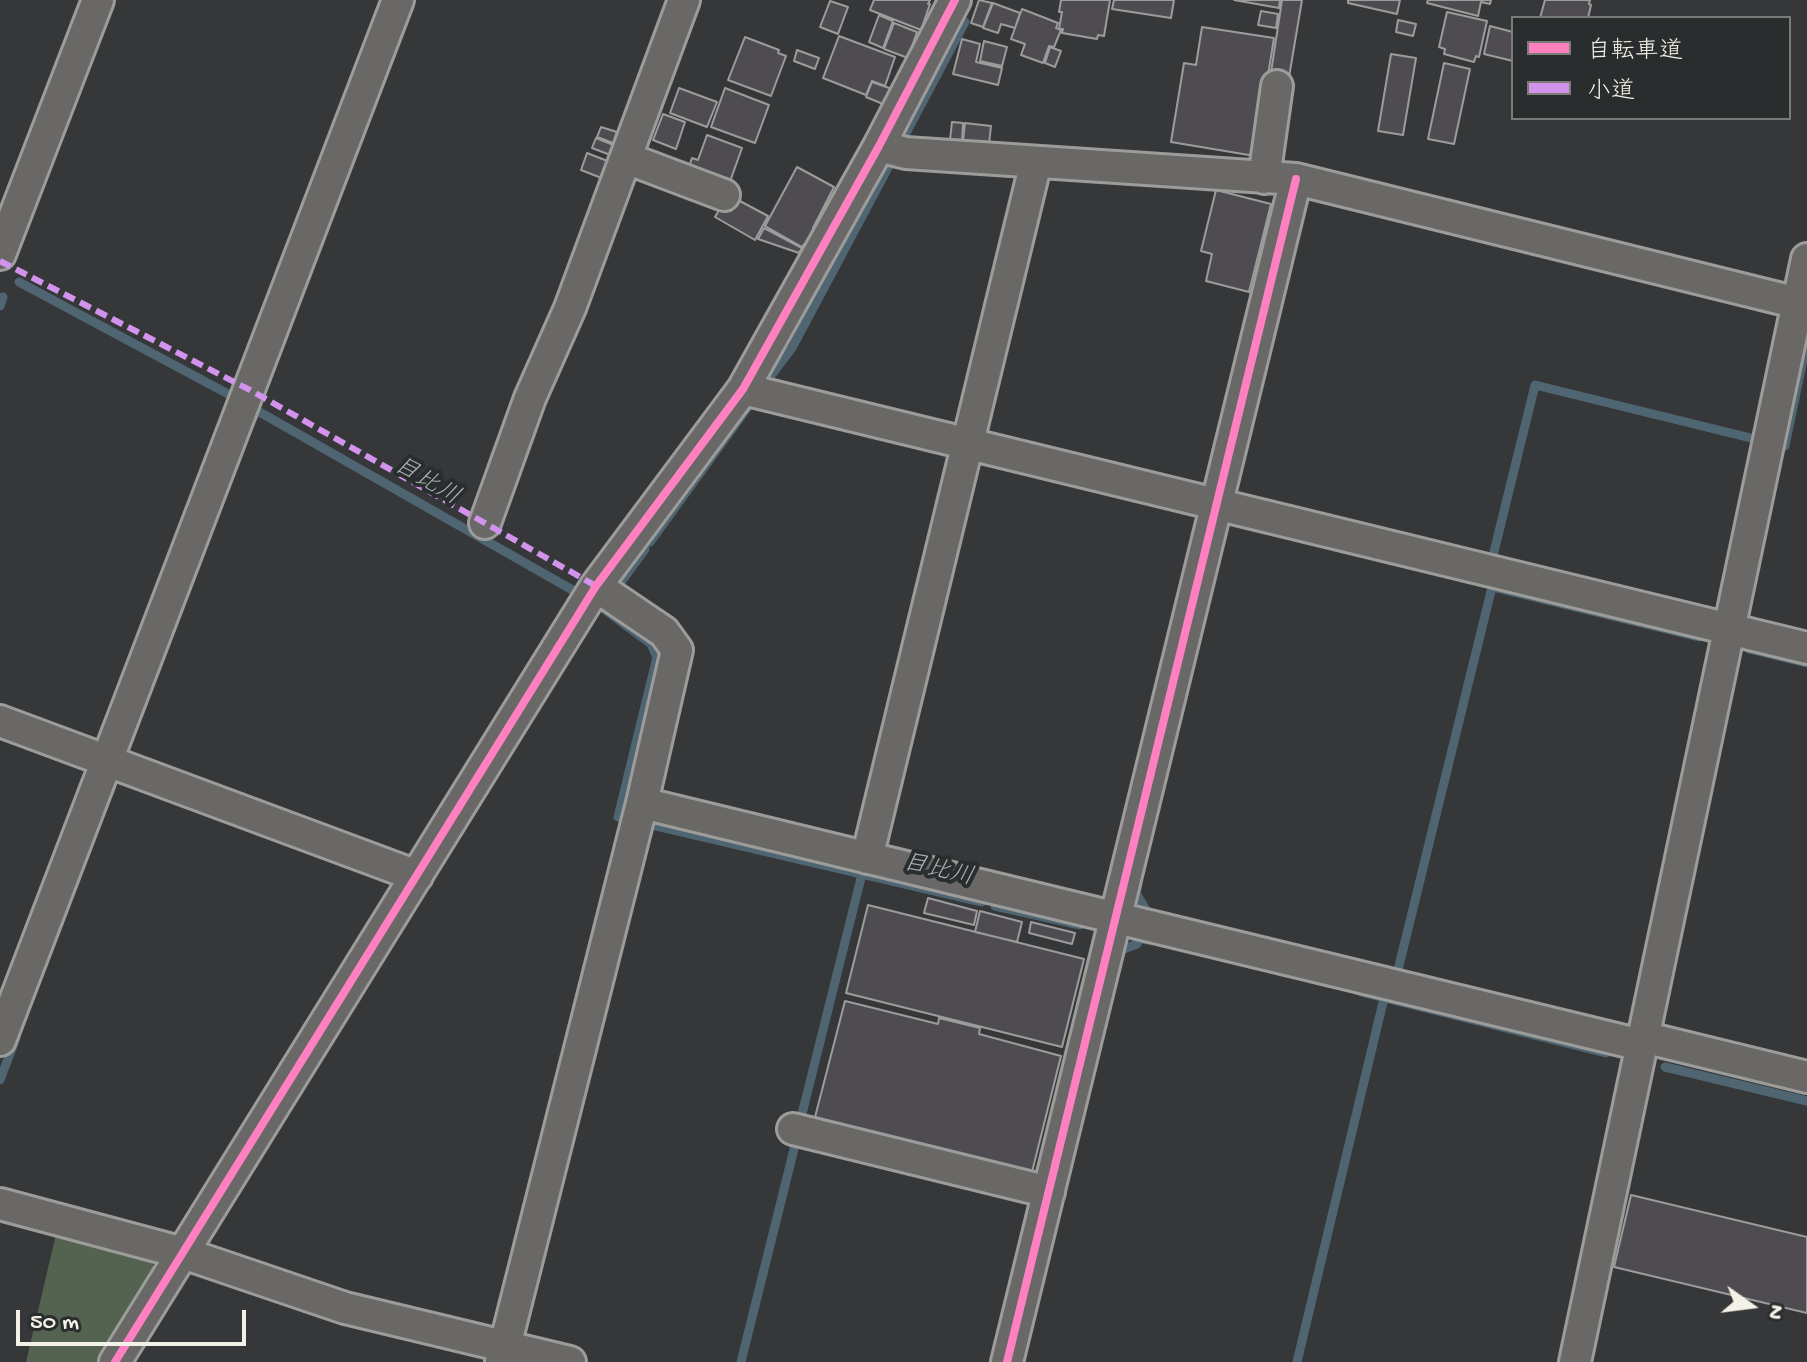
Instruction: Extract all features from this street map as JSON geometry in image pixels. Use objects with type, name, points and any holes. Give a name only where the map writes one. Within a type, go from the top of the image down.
[{"type":"street","points":[[0,254],[98,0]]},
{"type":"street","points":[[0,1040],[398,0]]},
{"type":"street","points":[[485,523],[530,398],[570,308],[684,0]]},
{"type":"street","points":[[115,1362],[596,586],[743,389],[879,146],[955,0]]},
{"type":"street","points":[[1264,178],[1277,86]]},
{"type":"street","points":[[879,146],[906,153],[1296,179],[1798,303]]},
{"type":"street","points":[[626,158],[724,195]]},
{"type":"street","points":[[867,858],[1036,162]]},
{"type":"street","points":[[1007,1362],[1296,179]]},
{"type":"street","points":[[1575,1362],[1807,259]]},
{"type":"street","points":[[743,389],[1807,648]]},
{"type":"street","points":[[503,1354],[642,803],[677,650],[664,632],[596,586]]},
{"type":"street","points":[[0,721],[417,876]]},
{"type":"street","points":[[642,803],[1115,918],[1807,1077]]},
{"type":"street","points":[[793,1129],[1049,1192]]},
{"type":"street","points":[[0,1204],[183,1253],[345,1308],[503,1354],[570,1362]]},
{"type":"green space","points":[[56,1234],[151,1258],[156,1274],[102,1362],[26,1362]]},
{"type":"building","points":[[874,0],[930,0],[930,4],[921,30],[870,10]]},
{"type":"building","points":[[979,0],[992,3],[983,27],[971,23]]},
{"type":"building","points":[[1061,0],[1110,0],[1104,36],[1098,35],[1097,39],[1062,33],[1063,29],[1059,29]]},
{"type":"building","points":[[1114,0],[1174,0],[1171,18],[1112,9]]},
{"type":"building","points":[[1234,0],[1280,0],[1279,8]]},
{"type":"building","points":[[1282,0],[1302,0],[1288,83],[1270,79]]},
{"type":"building","points":[[1348,0],[1400,0],[1397,14],[1348,3]]},
{"type":"building","points":[[1428,0],[1491,0],[1490,4],[1481,2],[1478,16],[1427,3]]},
{"type":"building","points":[[1545,0],[1590,0],[1588,16],[1541,16]]},
{"type":"building","points":[[830,1],[848,7],[838,34],[820,27]]},
{"type":"building","points":[[993,3],[1020,13],[1015,28],[1001,24],[998,33],[983,28]]},
{"type":"building","points":[[1022,9],[1058,23],[1056,28],[1061,30],[1054,47],[1049,46],[1043,63],[1021,55],[1025,44],[1011,39]]},
{"type":"building","points":[[1261,11],[1278,14],[1276,28],[1258,25]]},
{"type":"building","points":[[1447,12],[1487,21],[1479,57],[1476,56],[1474,62],[1444,54],[1445,49],[1439,47]]},
{"type":"building","points":[[879,15],[893,21],[883,48],[869,42]]},
{"type":"building","points":[[1398,20],[1416,24],[1413,36],[1396,32]]},
{"type":"building","points":[[894,23],[917,32],[908,58],[884,49]]},
{"type":"building","points":[[1490,26],[1511,31],[1511,61],[1484,54]]},
{"type":"building","points":[[1202,27],[1274,38],[1255,156],[1171,142],[1184,63],[1196,65]]},
{"type":"building","points":[[839,36],[895,57],[885,86],[872,81],[866,95],[823,78]]},
{"type":"building","points":[[745,37],[779,50],[778,53],[786,56],[771,96],[728,80]]},
{"type":"building","points":[[962,39],[980,44],[976,62],[1002,68],[998,85],[953,74]]},
{"type":"building","points":[[984,41],[1007,47],[1002,66],[980,61]]},
{"type":"building","points":[[1050,47],[1061,51],[1055,67],[1045,63]]},
{"type":"building","points":[[797,50],[819,58],[815,69],[794,61]]},
{"type":"building","points":[[1391,54],[1416,58],[1403,135],[1378,131]]},
{"type":"building","points":[[1444,63],[1470,69],[1454,144],[1428,139]]},
{"type":"building","points":[[872,82],[892,89],[883,104],[866,97]]},
{"type":"building","points":[[679,88],[717,102],[707,127],[670,113]]},
{"type":"building","points":[[725,88],[769,105],[755,143],[711,127]]},
{"type":"building","points":[[663,114],[685,122],[676,149],[653,140]]},
{"type":"building","points":[[952,122],[963,123],[962,141],[950,140]]},
{"type":"building","points":[[965,123],[991,126],[989,144],[963,141]]},
{"type":"building","points":[[601,127],[617,132],[613,143],[597,137]]},
{"type":"building","points":[[707,135],[742,148],[727,190],[686,175],[692,158],[698,160]]},
{"type":"building","points":[[596,138],[616,146],[613,156],[592,148]]},
{"type":"building","points":[[587,153],[610,162],[604,179],[581,170]]},
{"type":"building","points":[[797,167],[834,187],[813,228],[816,230],[807,246],[804,244],[802,247],[765,226]]},
{"type":"building","points":[[1216,190],[1271,204],[1249,292],[1206,281],[1212,254],[1201,251]]},
{"type":"building","points":[[738,200],[768,216],[755,240],[715,217],[722,205],[731,211]]},
{"type":"building","points":[[764,228],[802,248],[799,253],[758,239]]},
{"type":"building","points":[[928,898],[977,911],[974,925],[924,913]]},
{"type":"building","points":[[868,905],[1084,959],[1062,1047],[846,993]]},
{"type":"building","points":[[980,911],[1022,922],[1017,942],[975,932]]},
{"type":"building","points":[[1031,922],[1075,933],[1072,944],[1029,933]]},
{"type":"building","points":[[845,1001],[938,1024],[939,1018],[980,1028],[979,1034],[1061,1056],[1031,1176],[814,1121]]},
{"type":"building","points":[[1631,1195],[1807,1237],[1807,1313],[1614,1267]]},
{"type":"waterway","points":[[903,139],[965,22]]},
{"type":"waterway","points":[[766,382],[792,348],[889,166]]},
{"type":"waterway","name":"目比川","points":[[19,282],[230,395]]},
{"type":"waterway","points":[[0,306],[3,297]]},
{"type":"waterway","points":[[1785,446],[1807,340]]},
{"type":"waterway","points":[[1492,560],[1535,385],[1755,439]]},
{"type":"waterway","points":[[650,542],[750,404]]},
{"type":"waterway","name":"目比川","points":[[253,418],[256,410],[576,592]]},
{"type":"waterway","points":[[621,582],[645,549]]},
{"type":"waterway","points":[[1397,974],[1492,587],[1699,637]]},
{"type":"waterway","name":"目比川","points":[[605,610],[651,644],[657,657],[618,817],[626,819]]},
{"type":"waterway","points":[[1749,649],[1807,663]]},
{"type":"waterway","name":"目比川","points":[[652,825],[982,902]]},
{"type":"waterway","points":[[801,1118],[862,874]]},
{"type":"waterway","points":[[1138,884],[1136,893],[1145,908]]},
{"type":"waterway","name":"目比川","points":[[995,906],[1080,925]]},
{"type":"waterway","points":[[1119,958],[1121,950],[1137,944],[1139,938],[1148,940]]},
{"type":"waterway","points":[[1361,992],[1606,1053]]},
{"type":"waterway","points":[[1297,1362],[1384,998]]},
{"type":"waterway","points":[[0,1080],[16,1038]]},
{"type":"waterway","points":[[1665,1067],[1807,1101]]},
{"type":"waterway","points":[[741,1362],[796,1141]]},
{"type":"marked path","points":[[0,261],[250,390],[596,586]]},
{"type":"cycle path","points":[[115,1362],[596,586],[743,389],[879,146],[955,0]]},
{"type":"cycle path","points":[[1007,1362],[1296,179]]}]
